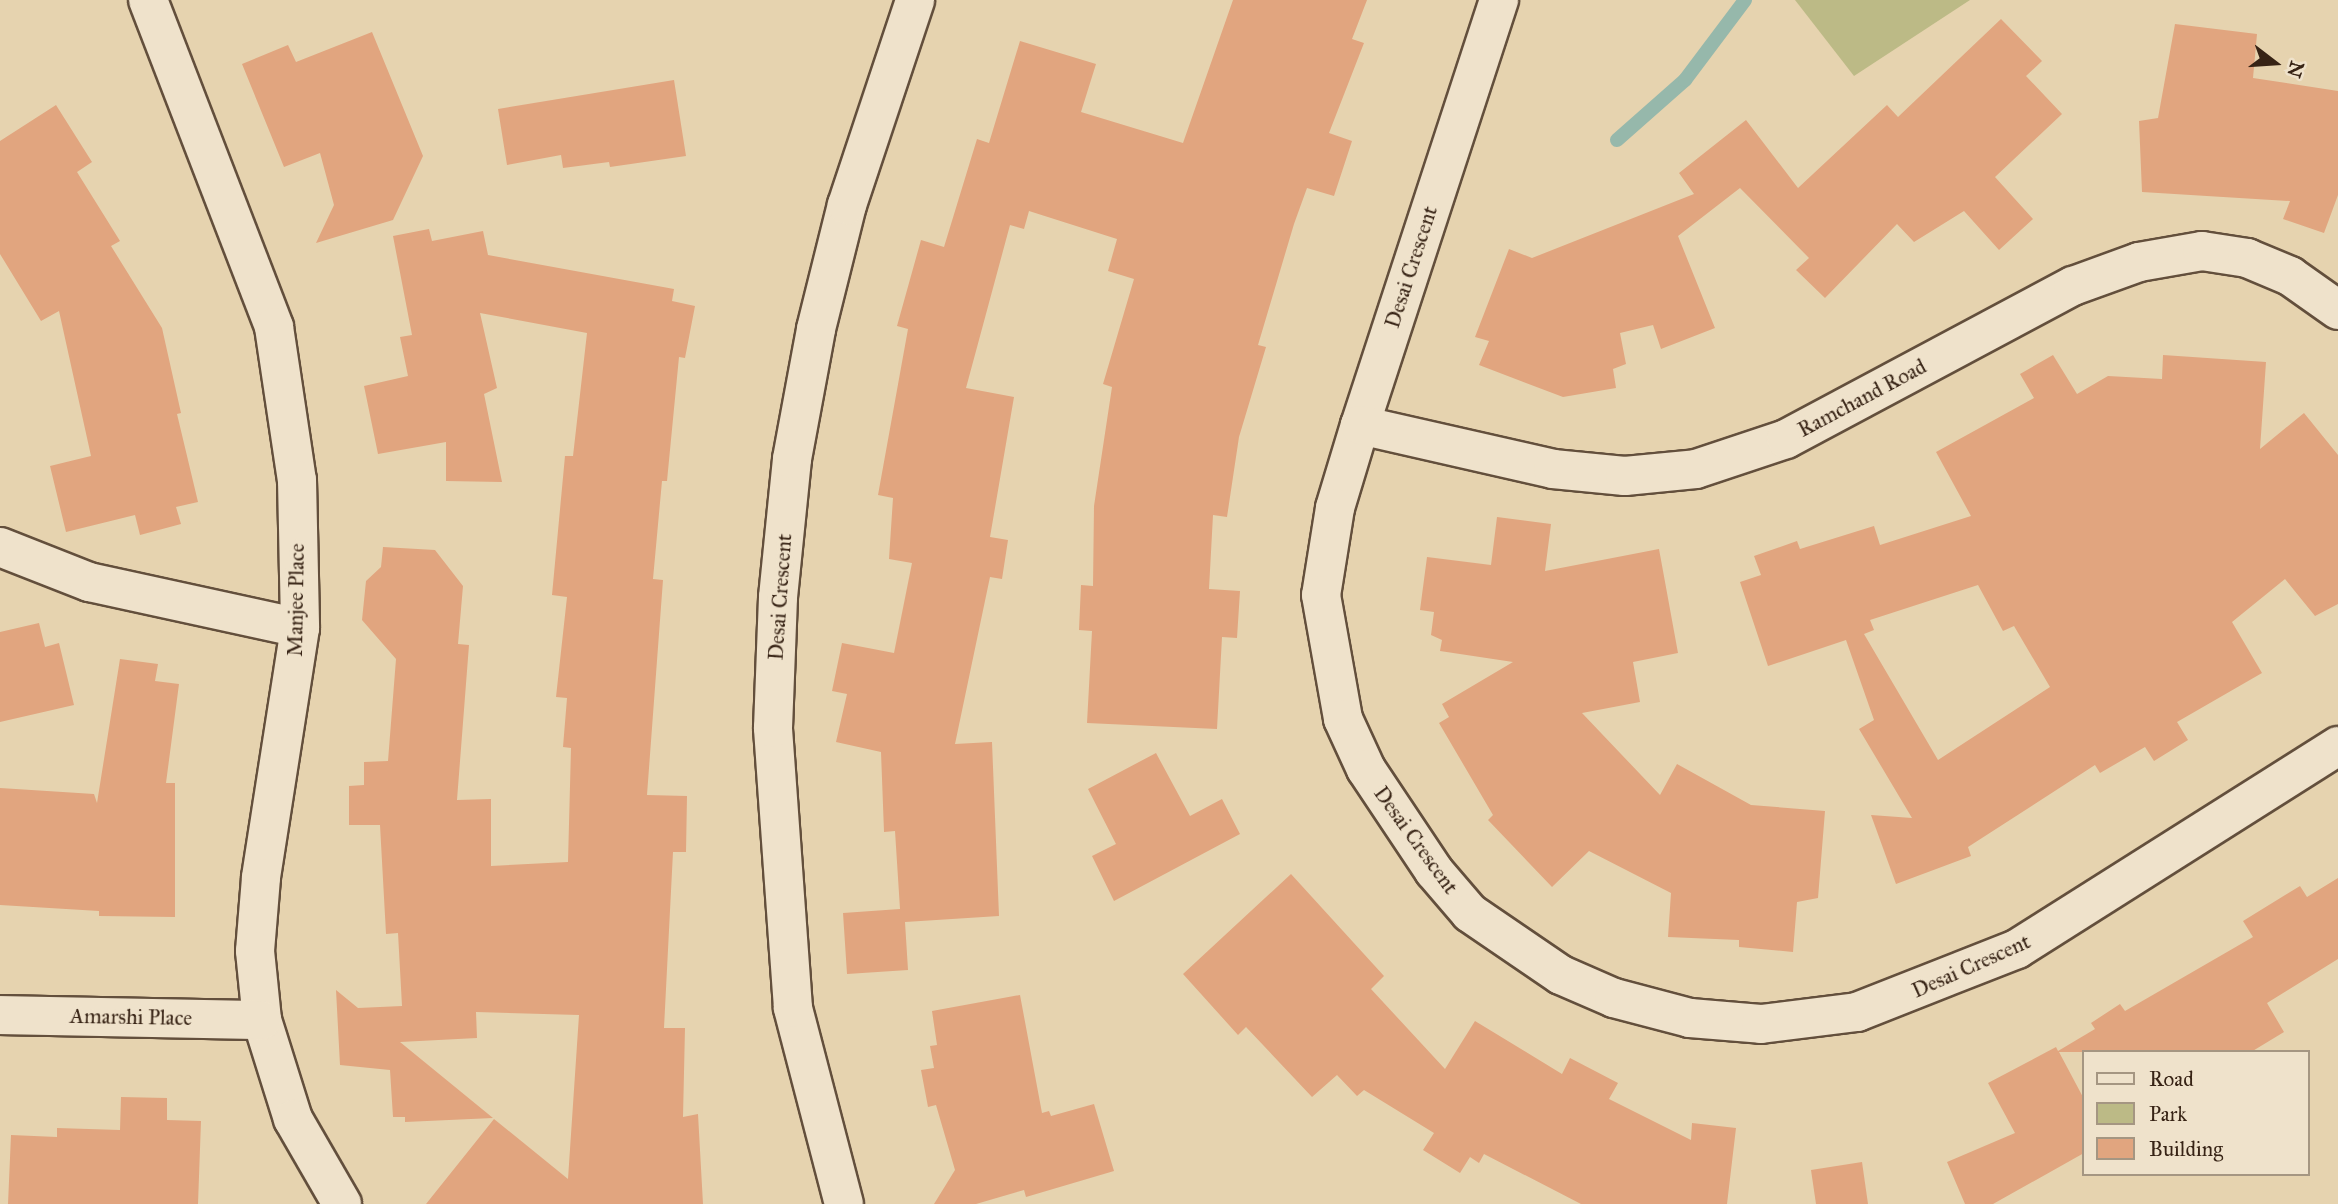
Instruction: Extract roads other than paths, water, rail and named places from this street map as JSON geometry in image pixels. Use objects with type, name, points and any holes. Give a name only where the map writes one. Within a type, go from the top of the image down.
[{"type":"street","name":"Manjee Place","points":[[148,0],[274,327],[297,480],[300,628],[261,877],[255,951],[261,1020],[293,1119],[342,1204]]},
{"type":"street","name":"Desai Crescent","points":[[844,1204],[793,1008],[773,727],[778,597],[792,459],[816,329],[847,205],[915,0]]},
{"type":"street","name":"Desai Crescent","points":[[1499,0],[1335,508],[1321,594],[1343,719],[1399,823],[1470,913],[1561,975],[1614,998],[1690,1018],[1761,1024],[1857,1012],[1936,985],[2017,949],[2338,746]]},
{"type":"street","name":"Ramchand Road","points":[[1360,425],[1553,469],[1625,476],[1696,469],[1786,439],[2073,286],[2139,262],[2202,251],[2247,258],[2290,276],[2338,310]]},
{"type":"street","points":[[0,547],[89,582],[300,628]]},
{"type":"street","name":"Amarshi Place","points":[[0,1015],[261,1020]]},
{"type":"waterway","points":[[1617,140],[1685,80],[1745,0]]}]
